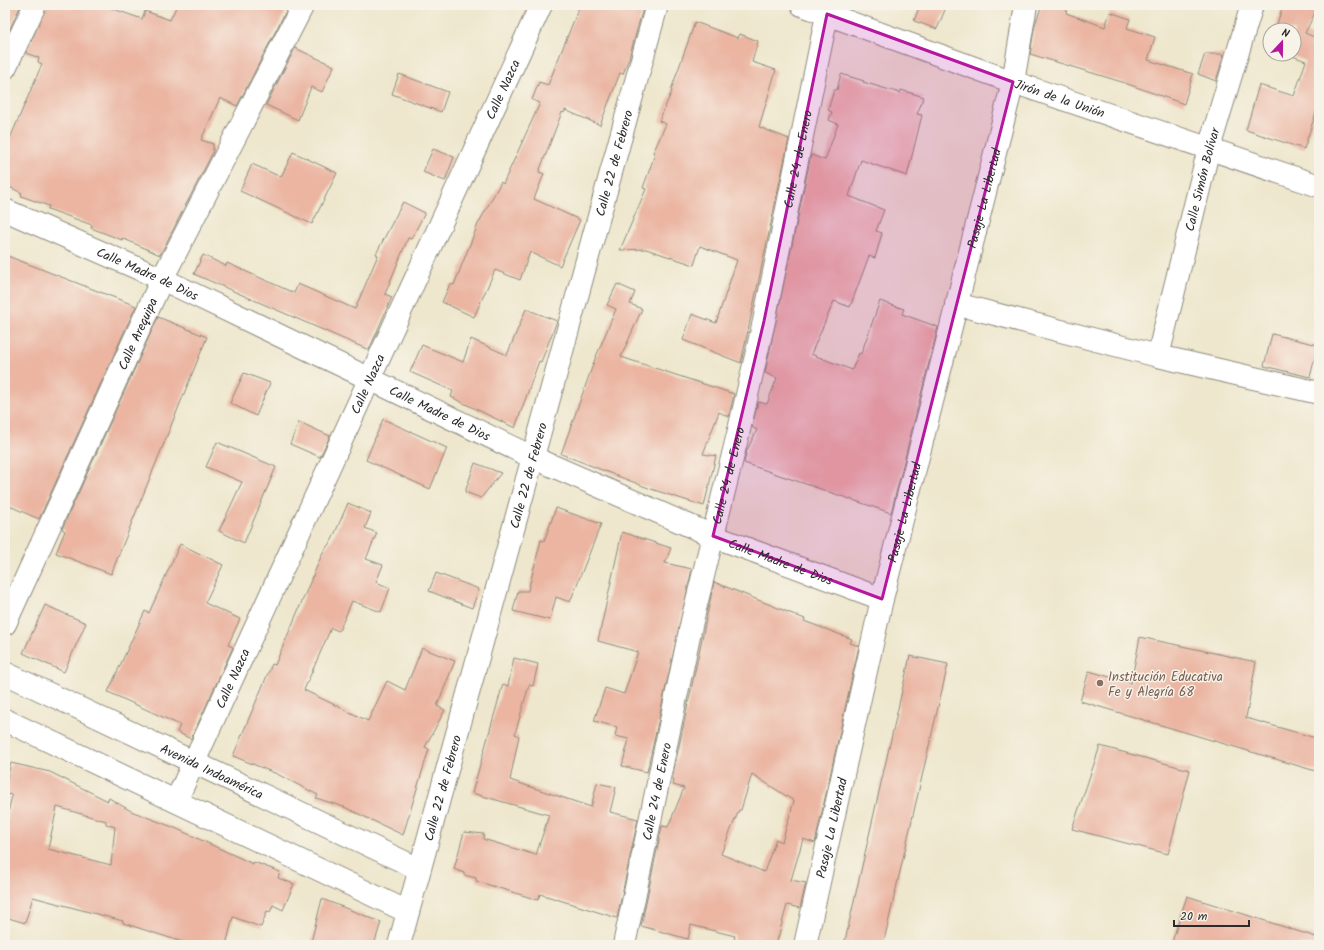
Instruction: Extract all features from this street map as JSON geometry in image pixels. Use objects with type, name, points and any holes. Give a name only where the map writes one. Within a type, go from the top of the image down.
[{"type":"street","points":[[5,68],[35,5]]},
{"type":"street","name":"Calle Arequipa","points":[[5,624],[162,279],[303,5]]},
{"type":"street","name":"Calle Nazca","points":[[176,801],[541,5]]},
{"type":"street","name":"Calle 22 de Febrero","points":[[399,945],[657,5]]},
{"type":"street","name":"Jirón de la Unión","points":[[802,5],[828,10],[1013,82],[1319,186]]},
{"type":"street","name":"Pasaje La Libertad","points":[[805,945],[882,599],[1013,82],[1026,5]]},
{"type":"street","name":"Calle Simón Bolívar","points":[[1158,356],[1209,148],[1252,5]]},
{"type":"street","name":"Calle 24 de Enero","points":[[624,945],[692,621],[764,321],[828,10]]},
{"type":"street","name":"Calle Madre de Dios","points":[[5,210],[162,279],[532,457],[713,536],[882,599]]},
{"type":"street","points":[[956,304],[1158,356],[1319,393]]},
{"type":"street","name":"Avenida Indoamérica","points":[[5,672],[419,869]]},
{"type":"street","points":[[5,720],[408,912]]},
{"type":"highlighted area","points":[[827,14],[1013,82],[882,599],[713,536],[764,321]]},
{"type":"building","points":[[5,5],[21,5],[5,39]]},
{"type":"building","points":[[47,5],[102,5],[142,19],[145,11],[170,20],[177,5],[289,5],[237,106],[220,98],[201,140],[213,144],[213,152],[160,255],[122,238],[122,240],[91,228],[92,225],[48,209],[49,206],[21,196],[22,193],[5,185],[5,150],[42,64],[38,62],[39,58],[26,53]]},
{"type":"building","points":[[580,5],[644,5],[629,58],[623,74],[620,73],[600,125],[565,110],[564,113],[562,112],[539,172],[544,174],[534,199],[580,220],[560,266],[530,252],[520,280],[495,270],[474,317],[442,302],[450,284],[454,285],[478,224],[501,182],[503,184],[540,103],[532,100],[539,82],[548,85]]},
{"type":"building","points":[[920,5],[947,5],[937,29],[914,21]]},
{"type":"building","points":[[1042,5],[1068,5],[1066,13],[1105,27],[1110,12],[1130,19],[1127,28],[1155,37],[1148,60],[1193,74],[1184,104],[1122,82],[1030,54],[1035,24]]},
{"type":"building","points":[[1283,5],[1319,5],[1305,33],[1314,37],[1315,33],[1319,34],[1319,103],[1304,149],[1246,130],[1259,85],[1294,96],[1306,61],[1302,60],[1302,22],[1278,22]]},
{"type":"building","points":[[695,22],[738,38],[740,34],[758,41],[752,62],[776,70],[759,127],[789,139],[741,363],[683,340],[692,314],[716,323],[737,260],[700,246],[694,265],[646,249],[620,250],[646,189],[643,188],[655,154],[653,153],[666,124],[659,121],[672,91],[671,90]]},
{"type":"building","points":[[295,48],[334,66],[322,92],[311,87],[298,120],[266,105]]},
{"type":"building","points":[[1205,54],[1224,54],[1216,81],[1198,74]]},
{"type":"building","points":[[399,74],[448,92],[441,112],[392,94]]},
{"type":"building","points":[[841,74],[900,93],[901,90],[924,97],[917,114],[922,115],[907,176],[861,160],[849,196],[884,210],[876,231],[882,233],[875,258],[869,256],[850,307],[834,301],[811,354],[852,370],[859,353],[861,354],[880,301],[904,309],[902,314],[938,327],[891,513],[744,463],[747,450],[757,430],[752,427],[758,402],[767,404],[777,378],[765,373],[811,155],[825,160],[838,124],[829,120],[832,112],[828,110],[834,90],[837,90]]},
{"type":"building","points":[[433,149],[454,157],[445,181],[423,172]]},
{"type":"building","points":[[293,152],[337,173],[312,224],[240,191],[252,164],[281,177]]},
{"type":"building","points":[[403,202],[425,213],[411,239],[408,238],[385,294],[392,297],[369,350],[194,274],[203,255],[226,266],[227,263],[294,293],[298,284],[355,309],[378,255],[376,254]]},
{"type":"building","points":[[5,255],[136,306],[39,519],[5,504]]},
{"type":"building","points":[[617,284],[635,292],[630,304],[642,309],[621,357],[734,394],[729,417],[719,412],[703,454],[716,456],[704,506],[651,489],[561,454],[595,359],[616,309],[607,305]]},
{"type":"building","points":[[526,309],[557,321],[541,362],[539,361],[515,428],[451,397],[453,391],[410,372],[422,345],[463,362],[471,339],[507,355]]},
{"type":"building","points":[[158,317],[207,337],[111,574],[56,553],[65,531],[62,529]]},
{"type":"building","points":[[1272,334],[1318,345],[1310,377],[1264,366]]},
{"type":"building","points":[[244,373],[270,383],[256,416],[230,403]]},
{"type":"building","points":[[383,419],[447,448],[430,489],[366,460]]},
{"type":"building","points":[[299,422],[330,436],[320,457],[290,444]]},
{"type":"building","points":[[217,442],[276,467],[244,543],[219,531],[242,482],[206,467]]},
{"type":"building","points":[[475,463],[501,473],[481,498],[465,492]]},
{"type":"building","points":[[348,503],[371,513],[365,528],[377,533],[366,559],[383,565],[376,582],[390,588],[381,612],[352,601],[339,631],[331,628],[304,690],[368,721],[387,681],[405,690],[422,648],[455,661],[437,706],[445,710],[425,747],[429,749],[403,835],[344,807],[316,798],[318,795],[277,774],[233,756],[272,664],[275,665],[323,552],[332,540]]},
{"type":"building","points":[[556,508],[601,524],[570,602],[556,597],[550,620],[513,611],[518,591],[528,591],[541,540],[544,541]]},
{"type":"building","points":[[622,532],[671,548],[665,563],[692,569],[647,772],[622,766],[629,739],[615,736],[617,727],[594,721],[605,688],[624,694],[638,652],[598,641]]},
{"type":"building","points":[[180,544],[223,565],[205,603],[240,619],[228,645],[233,647],[191,739],[177,732],[180,725],[108,692],[145,611],[149,613]]},
{"type":"building","points":[[436,573],[479,589],[472,608],[429,591]]},
{"type":"building","points":[[714,582],[805,619],[804,621],[852,639],[850,643],[859,646],[815,843],[803,839],[791,880],[806,883],[800,908],[787,905],[776,945],[733,945],[735,936],[691,925],[688,939],[641,926],[662,826],[668,827],[684,788],[673,785],[674,779],[672,779]],"holes":[[[752,774],[794,801],[782,842],[776,839],[764,872],[721,854],[739,810],[741,810]]]},
{"type":"building","points":[[45,605],[86,623],[64,672],[23,653]]},
{"type":"building","points":[[1140,637],[1256,662],[1246,718],[1319,739],[1319,772],[1080,701],[1089,671],[1131,683]]},
{"type":"building","points":[[910,656],[948,664],[883,945],[844,945]]},
{"type":"building","points":[[514,658],[538,664],[533,686],[529,685],[515,734],[519,736],[510,780],[591,807],[597,783],[616,787],[610,812],[638,819],[617,918],[540,894],[538,900],[476,881],[476,878],[464,875],[464,873],[454,869],[464,832],[484,834],[483,839],[536,855],[549,815],[472,793],[503,684],[508,686]]},
{"type":"building","points":[[1100,746],[1190,770],[1168,854],[1072,829]]},
{"type":"building","points":[[11,763],[50,772],[108,801],[109,798],[131,811],[175,828],[253,864],[254,862],[280,872],[278,878],[294,884],[283,910],[273,905],[270,912],[267,911],[261,927],[233,917],[226,945],[192,945],[123,923],[123,921],[33,897],[25,923],[5,917],[5,827],[12,795],[5,794],[5,786]],"holes":[[[57,807],[106,821],[106,824],[115,827],[111,865],[48,849]]]},
{"type":"building","points":[[1187,896],[1319,938],[1319,945],[1171,945]]},
{"type":"building","points":[[322,899],[381,922],[374,945],[329,945],[311,942]]},
{"type":"place","name":"Institución Educativa Fe y Alegría 68","points":[[1100,683]]}]
